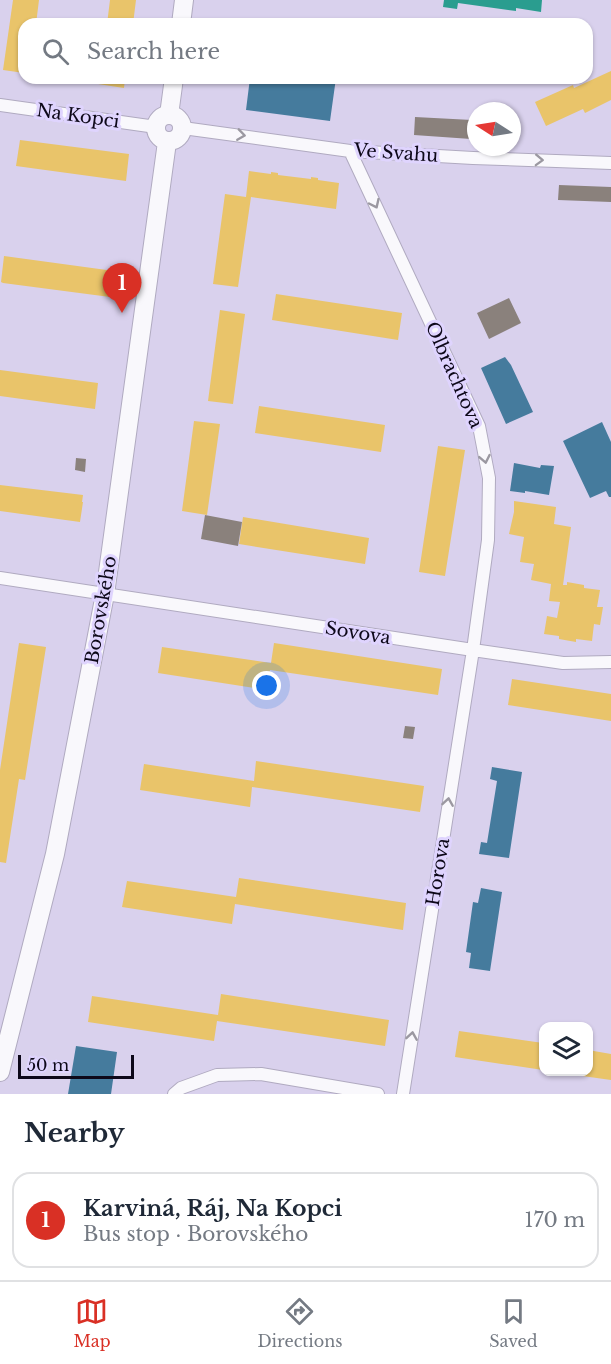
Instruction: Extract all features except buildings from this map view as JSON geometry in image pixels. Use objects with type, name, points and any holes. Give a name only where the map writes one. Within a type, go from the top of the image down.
[{"type":"main road","points":[[182,18],[184,0]]},
{"type":"main road","points":[[162,121],[176,117],[183,128],[179,137],[167,142],[159,137],[162,121],[172,84]]},
{"type":"main road","name":"Borovského","points":[[0,1072],[55,854],[105,594],[167,142]]},
{"type":"street","name":"Na Kopci","points":[[0,105],[162,121]]},
{"type":"street","name":"Ve Svahu","points":[[183,128],[350,150],[473,158],[611,163]]},
{"type":"street","name":"Olbrachtova","points":[[350,150],[479,426],[489,478],[488,540],[473,650]]},
{"type":"street","name":"Sovova","points":[[0,578],[563,663],[611,662]]},
{"type":"street","name":"Horova","points":[[403,1094],[473,650]]},
{"type":"street","points":[[174,1094],[181,1088],[217,1075],[261,1074],[378,1094]]},
{"type":"place","name":"Karviná, Ráj, Na Kopci","points":[[122,313]]}]
